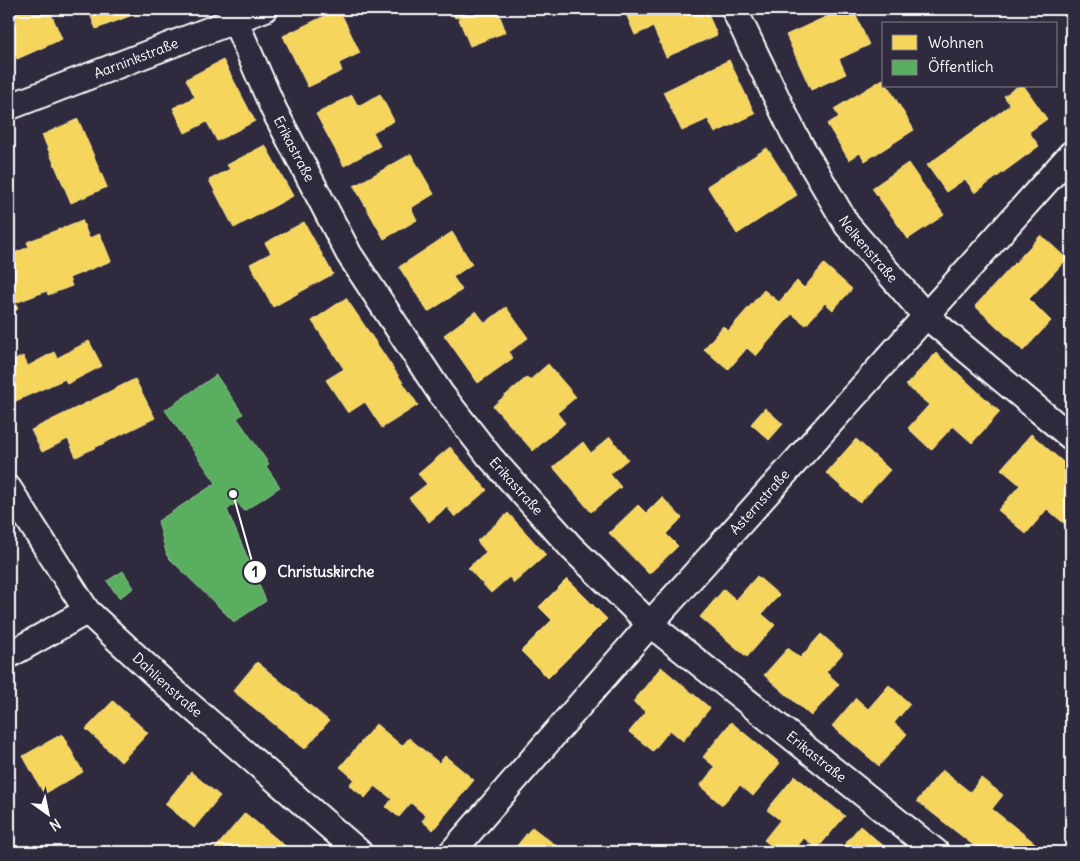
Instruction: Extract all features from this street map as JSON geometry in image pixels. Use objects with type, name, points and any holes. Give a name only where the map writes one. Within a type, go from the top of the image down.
[{"type":"street","name":"Aarninkstraße","points":[[9,107],[233,14],[264,9]]},
{"type":"street","name":"Nelkenstraße","points":[[734,9],[794,134],[847,225],[925,315],[1071,437]]},
{"type":"street","name":"Erikastraße","points":[[233,14],[274,110],[349,254],[441,394],[533,507],[613,590],[650,624],[936,852]]},
{"type":"street","name":"Asternstraße","points":[[452,852],[650,624],[1071,154]]},
{"type":"street","name":"Dahlienstraße","points":[[9,489],[87,611],[170,688],[359,852]]},
{"type":"street","points":[[9,655],[87,611]]},
{"type":"building: Wohnen","points":[[9,9],[49,9],[62,39],[17,59],[9,40]]},
{"type":"building: Wohnen","points":[[88,9],[148,9],[96,29]]},
{"type":"building: Wohnen","points":[[339,9],[360,53],[339,63],[342,71],[308,87],[283,36]]},
{"type":"building: Wohnen","points":[[451,9],[497,9],[506,32],[470,46],[458,17],[455,18]]},
{"type":"building: Wohnen","points":[[624,9],[706,9],[717,35],[666,57],[653,27],[635,35]]},
{"type":"building: Wohnen","points":[[843,9],[853,9],[869,45],[839,59],[846,74],[811,90],[786,35]]},
{"type":"building: Wohnen","points":[[223,60],[255,121],[217,141],[207,122],[185,133],[173,108],[195,97],[186,79]]},
{"type":"building: Wohnen","points":[[729,60],[755,114],[715,133],[708,119],[682,131],[663,92]]},
{"type":"building: Wohnen","points":[[882,80],[882,88],[889,88],[914,130],[865,161],[860,153],[849,160],[827,124],[839,117],[834,109]]},
{"type":"building: Wohnen","points":[[1015,88],[1025,88],[1047,119],[1029,132],[1039,146],[975,193],[965,179],[946,192],[927,165],[1010,105],[1004,96]]},
{"type":"building: Wohnen","points":[[380,94],[394,121],[373,132],[380,146],[344,166],[316,114],[352,95],[358,106]]},
{"type":"building: Wohnen","points":[[78,119],[107,187],[71,203],[42,135]]},
{"type":"building: Wohnen","points":[[265,145],[293,196],[234,228],[209,180],[230,169],[227,165]]},
{"type":"building: Wohnen","points":[[767,148],[797,195],[737,234],[707,186]]},
{"type":"building: Wohnen","points":[[411,154],[434,194],[411,208],[417,220],[384,239],[354,186]]},
{"type":"building: Wohnen","points":[[908,163],[944,215],[908,239],[872,188]]},
{"type":"building: Wohnen","points":[[82,220],[89,238],[100,234],[111,261],[69,278],[72,286],[48,295],[47,291],[15,303],[18,309],[9,313],[9,255],[29,247],[27,242]]},
{"type":"building: Wohnen","points":[[304,222],[333,274],[273,307],[250,264],[271,253],[265,243]]},
{"type":"building: Wohnen","points":[[452,232],[472,264],[453,277],[462,290],[428,312],[399,267]]},
{"type":"building: Wohnen","points":[[1041,235],[1067,259],[1029,299],[1051,321],[1023,351],[975,306]]},
{"type":"building: Wohnen","points":[[824,264],[852,289],[833,310],[825,303],[806,325],[792,314],[756,356],[747,348],[728,370],[704,349],[723,326],[728,331],[764,290],[779,302],[797,281],[804,288]]},
{"type":"building: Wohnen","points":[[346,298],[418,405],[382,428],[365,402],[348,413],[326,380],[344,369],[312,321]]},
{"type":"building: Wohnen","points":[[506,307],[528,338],[509,352],[513,358],[478,383],[444,335],[476,311],[485,323]]},
{"type":"building: Wohnen","points":[[89,341],[102,366],[67,384],[65,379],[9,404],[9,363],[23,356],[28,366],[54,352],[57,358]]},
{"type":"building: Wohnen","points":[[936,353],[1000,412],[972,443],[953,426],[931,450],[908,428],[929,405],[906,385]]},
{"type":"building: Wohnen","points":[[548,364],[576,397],[557,413],[565,423],[533,451],[493,406],[527,377],[530,380]]},
{"type":"building: Wohnen","points":[[135,379],[155,418],[76,457],[68,439],[42,452],[31,430]]},
{"type":"building: Wohnen","points":[[765,408],[783,424],[769,440],[751,424]]},
{"type":"building: Wohnen","points":[[1031,434],[1071,469],[1071,519],[1066,525],[1047,509],[1026,534],[998,510],[1020,485],[1001,469]]},
{"type":"building: Wohnen","points":[[610,437],[628,459],[610,474],[621,487],[591,512],[553,467],[583,442],[591,453]]},
{"type":"building: Wohnen","points":[[856,439],[890,470],[860,503],[826,473]]},
{"type":"building: Wohnen","points":[[450,447],[487,490],[455,517],[447,507],[429,522],[409,498],[427,484],[418,474]]},
{"type":"building: Wohnen","points":[[662,497],[682,518],[666,534],[678,546],[649,574],[609,533],[638,505],[646,513]]},
{"type":"building: Wohnen","points":[[508,513],[546,555],[514,583],[509,577],[491,593],[468,568],[486,552],[477,541]]},
{"type":"building: Wohnen","points":[[757,576],[779,595],[762,614],[775,625],[747,657],[700,617],[724,589],[736,600]]},
{"type":"building: Wohnen","points":[[567,579],[607,619],[548,678],[521,651],[552,620],[539,607]]},
{"type":"building: Wohnen","points":[[821,634],[843,653],[826,672],[839,684],[811,716],[764,675],[788,648],[800,658]]},
{"type":"building: Wohnen","points":[[257,662],[329,721],[305,749],[233,691]]},
{"type":"building: Wohnen","points":[[661,667],[710,708],[683,741],[670,730],[653,751],[629,732],[646,712],[633,702]]},
{"type":"building: Wohnen","points":[[889,685],[910,704],[894,723],[907,734],[879,766],[832,726],[856,698],[868,709]]},
{"type":"building: Wohnen","points":[[113,701],[148,733],[121,762],[86,729]]},
{"type":"building: Wohnen","points":[[731,722],[780,763],[753,796],[740,785],[722,805],[700,786],[715,767],[703,757]]},
{"type":"building: Wohnen","points":[[376,724],[402,746],[409,738],[439,763],[445,756],[474,780],[433,830],[422,821],[426,816],[411,803],[399,817],[386,807],[392,799],[375,786],[365,798],[349,785],[354,779],[340,767]]},
{"type":"building: Wohnen","points":[[62,734],[83,772],[44,794],[23,756]]},
{"type":"building: Wohnen","points":[[942,770],[970,792],[981,778],[1003,795],[992,809],[1040,847],[1036,852],[982,852],[917,801]]},
{"type":"building: Wohnen","points":[[191,772],[220,796],[194,828],[165,804]]},
{"type":"building: Wohnen","points":[[795,776],[845,816],[817,849],[804,838],[793,852],[779,852],[764,840],[780,820],[767,810]]},
{"type":"building: Wohnen","points":[[245,813],[289,849],[286,852],[212,852]]},
{"type":"building: Wohnen","points":[[860,826],[891,852],[838,852]]},
{"type":"building: Wohnen","points":[[532,827],[562,850],[560,852],[512,852]]},
{"type":"building: Öffentlich","points":[[216,375],[243,414],[237,418],[269,464],[266,466],[280,487],[244,511],[237,502],[227,510],[266,601],[234,622],[167,556],[158,521],[216,483],[165,410]]},
{"type":"building: Öffentlich","points":[[123,571],[134,588],[119,598],[107,581]]},
{"type":"place","name":"Christuskirche","points":[[233,494]]}]
